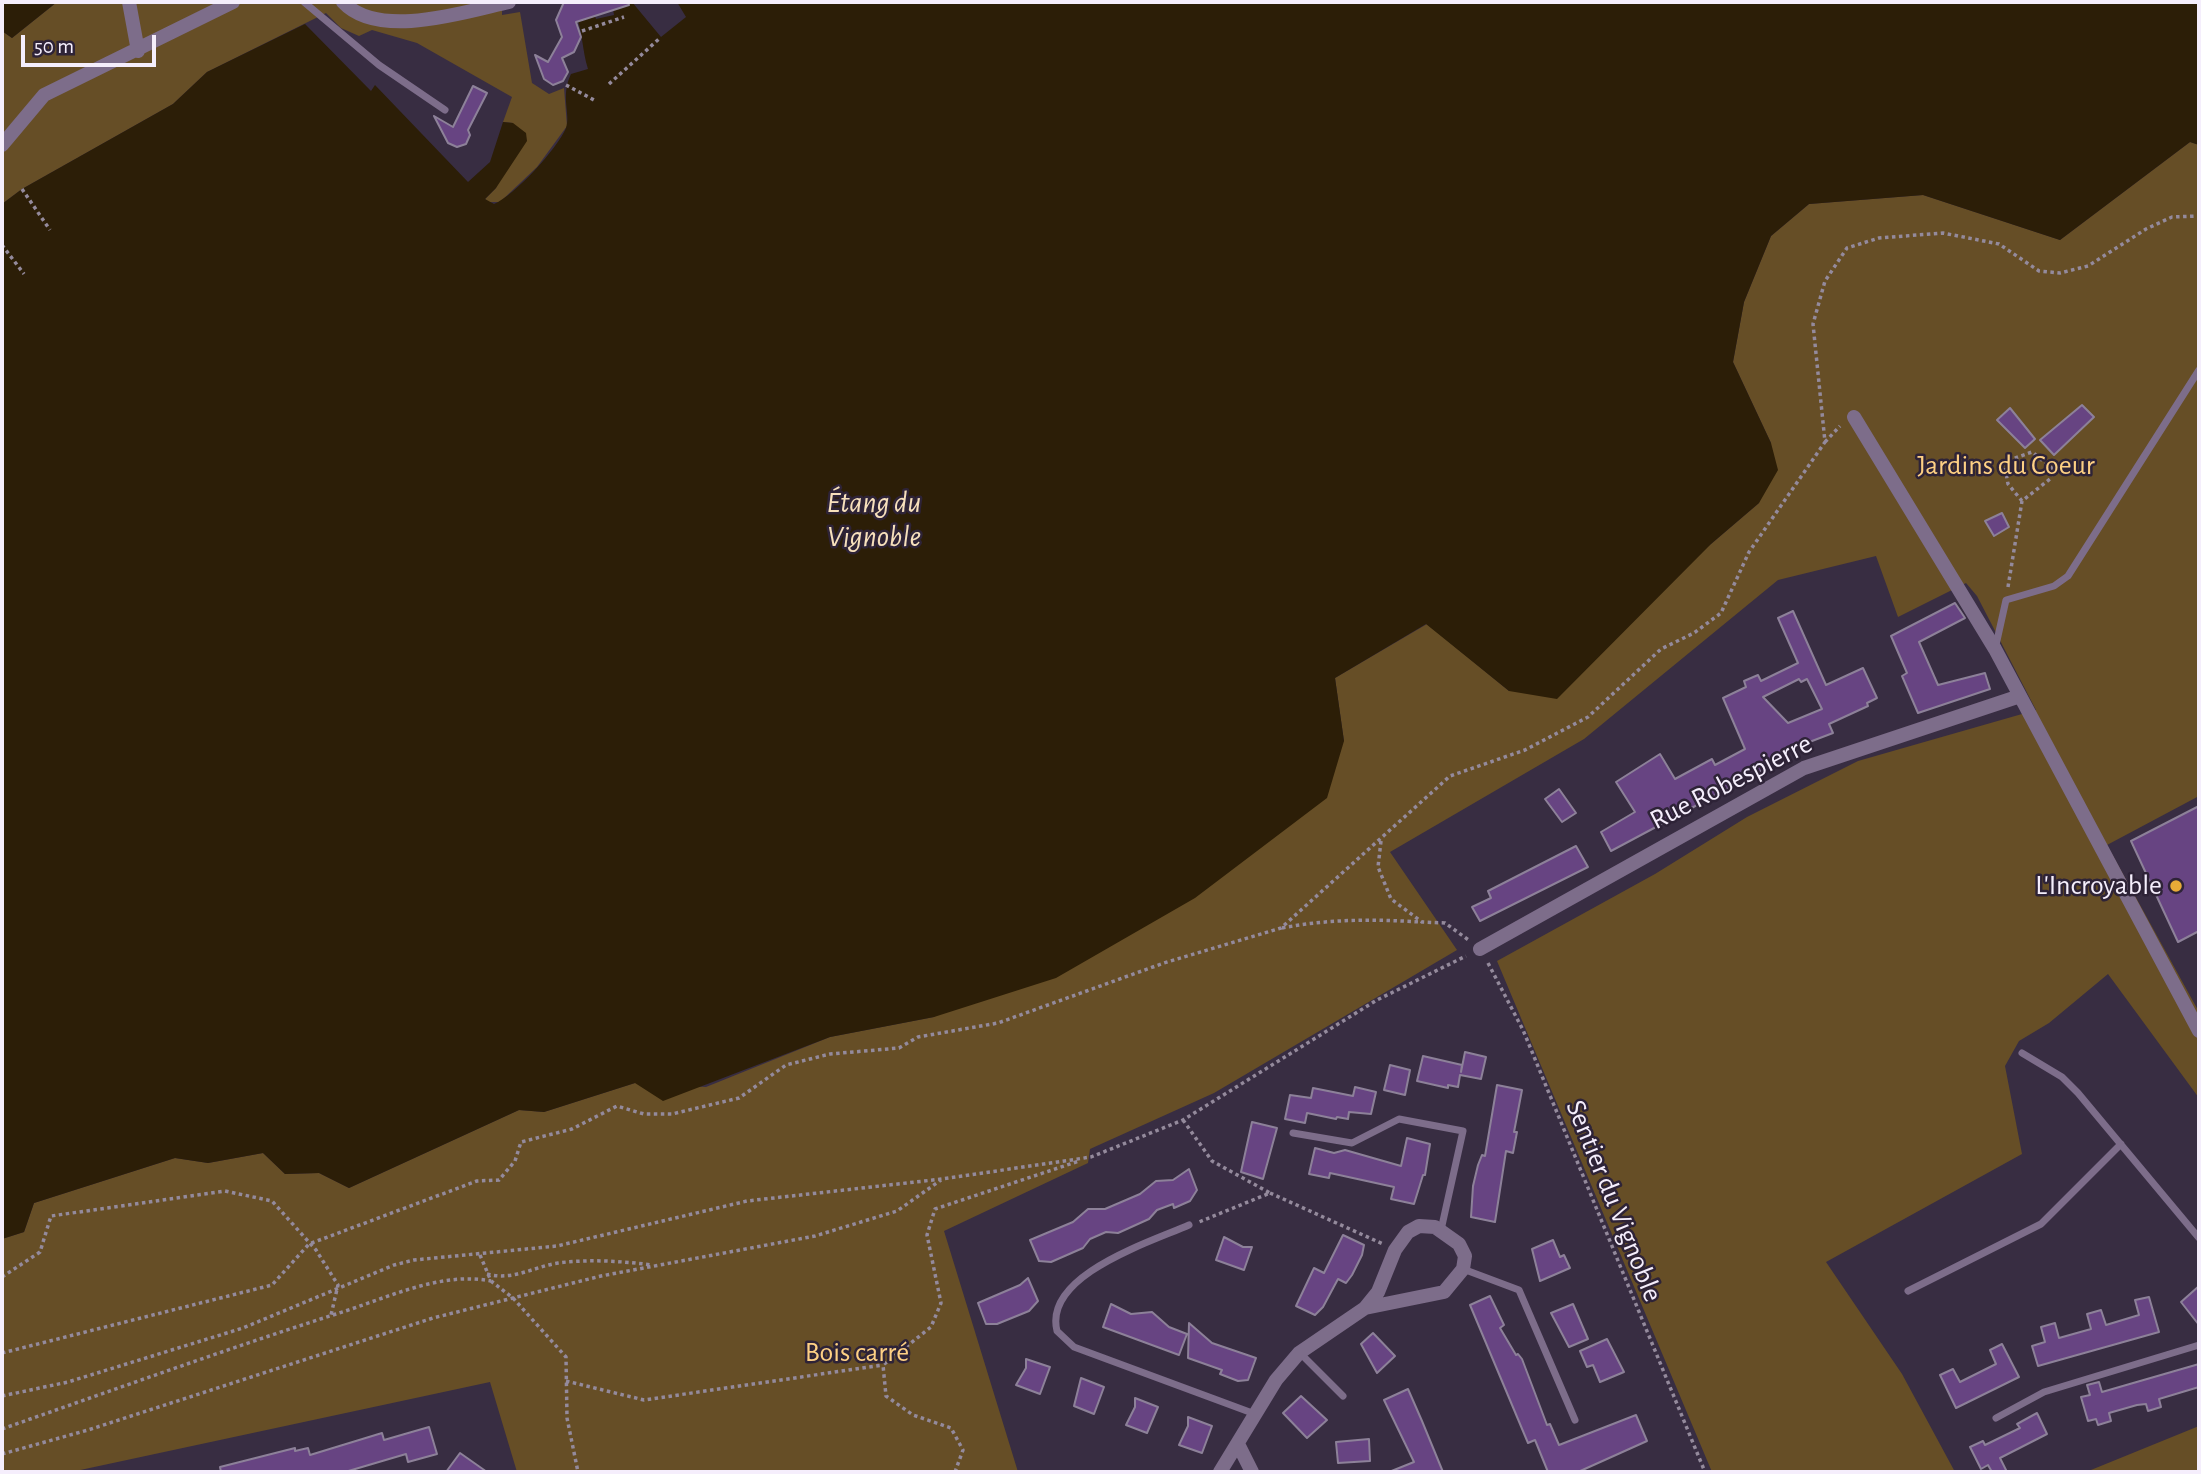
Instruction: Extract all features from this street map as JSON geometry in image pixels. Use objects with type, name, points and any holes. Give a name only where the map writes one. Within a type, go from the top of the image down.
[{"type":"street","points":[[129,2],[138,51]]},
{"type":"street","points":[[2,145],[44,95],[233,2]]},
{"type":"street","points":[[344,2],[362,16],[396,23],[509,2]]},
{"type":"street","points":[[1854,417],[1995,649],[2199,1031]]},
{"type":"street","name":"Rue Robespierre","points":[[1480,948],[1804,768],[2021,696]]},
{"type":"street","points":[[1220,1472],[1283,1370],[1299,1353],[1365,1308],[1395,1300],[1437,1295],[1455,1283],[1463,1269],[1463,1250],[1441,1230],[1426,1226],[1414,1228],[1402,1238],[1382,1283],[1365,1308]]},
{"type":"street","points":[[1237,1444],[1252,1472]]},
{"type":"lane","points":[[304,2],[379,65],[445,110]]},
{"type":"lane","points":[[1995,649],[2006,600],[2054,586],[2068,576],[2199,370]]},
{"type":"lane","points":[[2022,1053],[2071,1085],[2199,1237]]},
{"type":"lane","points":[[1293,1133],[1352,1143],[1399,1119],[1463,1131],[1441,1230]]},
{"type":"lane","points":[[1908,1292],[2041,1224],[2121,1144]]},
{"type":"lane","points":[[1189,1225],[1084,1274],[1061,1305],[1056,1318],[1057,1331],[1074,1347],[1256,1414]]},
{"type":"lane","points":[[1463,1269],[1519,1290],[1576,1420]]},
{"type":"lane","points":[[1996,1418],[2044,1392],[2199,1345]]},
{"type":"lane","points":[[1299,1353],[1343,1396]]},
{"type":"path","points":[[582,31],[624,17]]},
{"type":"path","points":[[609,84],[660,38]]},
{"type":"path","points":[[566,85],[594,100]]},
{"type":"path","points":[[22,189],[50,230]]},
{"type":"path","points":[[1825,442],[1813,324],[1825,281],[1847,248],[1879,238],[1943,233],[1999,244],[2039,271],[2060,273],[2088,266],[2146,229],[2172,217],[2199,216]]},
{"type":"path","points":[[2,245],[24,274]]},
{"type":"path","points":[[1281,928],[1450,776],[1525,750],[1587,718],[1661,649],[1694,633],[1721,613],[1749,552],[1825,442],[1839,426],[1854,417]]},
{"type":"path","points":[[2006,600],[2022,501],[2050,479],[2053,469],[2032,453],[2004,462],[2008,484],[2022,501]]},
{"type":"path","points":[[1381,839],[1378,867],[1391,899],[1422,922]]},
{"type":"path","points":[[2,1353],[272,1285],[309,1244],[477,1181],[499,1180],[515,1161],[521,1142],[572,1129],[617,1106],[644,1114],[672,1114],[739,1098],[786,1065],[830,1054],[900,1048],[918,1037],[998,1023],[1164,963],[1281,928],[1313,922],[1367,919],[1445,923],[1480,948],[1377,1000],[1183,1119],[1091,1157],[935,1209],[927,1235],[941,1303],[931,1327],[883,1366],[644,1400],[566,1381]]},
{"type":"path","name":"Sentier du Vignoble","points":[[1480,948],[1523,1030],[1705,1472]]},
{"type":"path","points":[[1183,1119],[1212,1161],[1270,1193],[1395,1250]]},
{"type":"path","points":[[2,1396],[68,1382],[243,1328],[394,1265],[414,1260],[557,1246],[747,1201],[942,1179],[1091,1157]]},
{"type":"path","points":[[2,1454],[88,1430],[433,1318],[601,1276],[815,1236],[897,1211],[942,1179]]},
{"type":"path","points":[[2,1277],[40,1251],[51,1216],[225,1191],[272,1201],[309,1244],[338,1285],[330,1316]]},
{"type":"path","points":[[1189,1225],[1270,1193]]},
{"type":"path","points":[[480,1255],[485,1273],[491,1281],[513,1298],[566,1357],[567,1418],[578,1472]]},
{"type":"path","points":[[485,1273],[496,1276],[528,1273],[556,1263],[613,1260],[655,1266]]},
{"type":"path","points":[[2,1429],[437,1282],[469,1277],[491,1281]]},
{"type":"path","points":[[883,1366],[886,1396],[913,1415],[951,1428],[963,1450],[954,1472]]},
{"type":"green space","points":[[57,2],[502,2],[502,15],[520,12],[532,83],[549,94],[564,88],[567,126],[537,167],[500,202],[488,202],[485,199],[496,188],[513,123],[503,122],[512,97],[417,43],[372,30],[359,36],[341,28],[326,13],[207,72],[173,104],[22,189],[2,204],[2,31],[12,38]]},
{"type":"green space","points":[[2190,142],[2199,145],[2199,796],[2107,845],[2199,1012],[2199,1098],[2108,974],[2049,1023],[2019,1041],[2005,1066],[2022,1154],[1826,1262],[1902,1374],[1955,1472],[1712,1472],[1497,961],[1655,874],[1747,817],[1858,761],[2036,710],[1977,596],[1966,583],[1898,617],[1876,556],[1778,580],[1584,739],[1390,852],[1457,950],[1214,1093],[1090,1149],[1088,1163],[944,1231],[1018,1472],[517,1472],[490,1382],[71,1472],[2,1472],[2,1239],[24,1232],[34,1203],[175,1158],[208,1163],[263,1153],[285,1174],[319,1173],[349,1188],[519,1110],[544,1112],[635,1083],[706,1087],[830,1037],[934,1017],[1344,741],[1335,678],[1427,624],[1509,691],[1711,544],[1759,503],[1771,443],[1733,362],[1744,302],[1771,236],[1809,204],[1923,195],[2060,240]]},
{"type":"green space","points":[[2199,1426],[2199,1472],[2086,1472]]},
{"type":"water","points":[[2,2],[57,2],[12,38],[2,31]]},
{"type":"water","name":"Étang du Vignoble","points":[[612,2],[632,2],[661,37],[686,17],[677,2],[2199,2],[2199,145],[2190,142],[2060,240],[1923,195],[1809,204],[1771,236],[1744,302],[1733,362],[1771,443],[1778,470],[1759,503],[1711,544],[1557,699],[1509,691],[1426,624],[1335,678],[1344,741],[1327,798],[1195,898],[1056,978],[934,1017],[830,1037],[663,1101],[635,1083],[544,1112],[519,1110],[349,1188],[319,1173],[285,1174],[263,1153],[208,1163],[175,1158],[34,1203],[24,1232],[2,1239],[2,204],[22,189],[173,104],[207,72],[305,24],[371,91],[375,85],[468,182],[490,162],[503,122],[513,123],[526,133],[527,141],[496,188],[485,199],[494,204],[513,191],[534,170],[566,128],[568,82],[571,74],[588,69],[576,15],[591,6],[596,19],[614,15]]},
{"type":"building","points":[[564,2],[628,2],[629,5],[576,22],[581,37],[574,52],[562,58],[568,72],[563,81],[553,85],[544,79],[535,55],[548,62],[562,37],[556,20]]},
{"type":"building","points":[[473,86],[487,93],[468,130],[470,135],[466,144],[457,147],[448,143],[434,116],[453,127]]},
{"type":"building","points":[[2082,405],[2094,417],[2054,455],[2040,440]]},
{"type":"building","points":[[2010,408],[2035,439],[2025,448],[1997,420]]},
{"type":"building","points":[[2002,513],[2009,527],[1994,536],[1985,521]]},
{"type":"building","points":[[1955,603],[1965,618],[1919,642],[1938,685],[1985,673],[1990,689],[1918,713],[1902,676],[1907,673],[1891,636]]},
{"type":"building","points":[[1793,611],[1826,685],[1863,668],[1877,698],[1867,703],[1868,706],[1829,724],[1833,733],[1778,754],[1781,760],[1611,851],[1601,832],[1635,812],[1616,782],[1660,754],[1675,779],[1712,759],[1715,765],[1745,749],[1723,698],[1746,687],[1744,681],[1758,675],[1761,681],[1798,663],[1778,618]],"holes":[[[1799,679],[1801,682],[1807,679],[1822,709],[1788,723],[1763,697]]]},
{"type":"building","points":[[1559,789],[1576,813],[1562,822],[1545,799]]},
{"type":"building","name":"L'Incroyable","points":[[2199,806],[2199,931],[2178,942],[2131,841]]},
{"type":"building","points":[[1576,846],[1588,867],[1480,921],[1472,907],[1491,898],[1488,891]]},
{"type":"building","points":[[1465,1052],[1486,1057],[1481,1079],[1460,1075],[1458,1087],[1448,1085],[1448,1088],[1417,1081],[1423,1056],[1462,1065],[1461,1072]]},
{"type":"building","points":[[1390,1065],[1410,1070],[1405,1095],[1384,1090]]},
{"type":"building","points":[[1497,1085],[1522,1090],[1513,1153],[1506,1151],[1495,1222],[1471,1217],[1473,1186],[1482,1155],[1485,1156]]},
{"type":"building","points":[[1355,1087],[1376,1092],[1371,1114],[1349,1112],[1348,1119],[1336,1119],[1307,1113],[1305,1123],[1285,1119],[1290,1095],[1311,1098],[1313,1088],[1353,1096]]},
{"type":"building","points":[[1252,1122],[1277,1128],[1263,1179],[1241,1172]]},
{"type":"building","points":[[1407,1138],[1430,1144],[1425,1175],[1414,1204],[1391,1199],[1394,1187],[1330,1173],[1329,1178],[1309,1174],[1315,1148],[1334,1153],[1345,1150],[1401,1166]]},
{"type":"building","points":[[1189,1169],[1197,1190],[1190,1201],[1174,1208],[1173,1204],[1157,1210],[1149,1219],[1118,1233],[1106,1232],[1090,1239],[1083,1248],[1051,1262],[1039,1261],[1030,1240],[1073,1222],[1088,1209],[1105,1209],[1140,1194],[1156,1181],[1173,1180]]},
{"type":"building","points":[[1343,1235],[1364,1245],[1352,1275],[1346,1283],[1338,1279],[1323,1307],[1315,1315],[1296,1306],[1314,1268],[1324,1273]]},
{"type":"building","points":[[1224,1237],[1243,1247],[1252,1247],[1244,1270],[1216,1260]]},
{"type":"building","points":[[1553,1240],[1560,1257],[1564,1255],[1570,1268],[1540,1281],[1532,1249]]},
{"type":"building","points":[[1028,1278],[1038,1301],[1029,1311],[997,1324],[986,1324],[978,1303],[1020,1285]]},
{"type":"building","points":[[2199,1286],[2199,1325],[2181,1302]]},
{"type":"building","points":[[1490,1296],[1504,1325],[1500,1328],[1516,1355],[1522,1359],[1547,1425],[1550,1424],[1559,1445],[1636,1415],[1647,1441],[1578,1472],[1548,1472],[1535,1440],[1528,1443],[1470,1305]]},
{"type":"building","points":[[2149,1297],[2159,1332],[2038,1366],[2032,1346],[2045,1342],[2041,1327],[2055,1323],[2059,1338],[2091,1329],[2087,1314],[2101,1310],[2106,1325],[2139,1315],[2135,1300]]},
{"type":"building","points":[[1111,1304],[1131,1314],[1152,1312],[1169,1327],[1187,1334],[1179,1355],[1103,1327]]},
{"type":"building","points":[[1573,1304],[1588,1339],[1569,1347],[1551,1313]]},
{"type":"building","points":[[1189,1323],[1212,1343],[1256,1358],[1248,1380],[1238,1381],[1220,1374],[1222,1370],[1188,1358]]},
{"type":"building","points":[[1373,1333],[1395,1356],[1377,1373],[1361,1344]]},
{"type":"building","points":[[1607,1339],[1624,1372],[1600,1382],[1593,1365],[1587,1367],[1580,1351]]},
{"type":"building","points":[[2002,1344],[2019,1377],[1956,1408],[1940,1375],[1953,1369],[1960,1382],[1996,1364],[1990,1350]]},
{"type":"building","points":[[1026,1359],[1050,1367],[1040,1394],[1016,1385],[1026,1368]]},
{"type":"building","points":[[2199,1364],[2199,1387],[2159,1399],[2161,1407],[2148,1411],[2146,1404],[2137,1405],[2109,1413],[2111,1421],[2098,1425],[2096,1419],[2088,1421],[2081,1397],[2090,1395],[2087,1385],[2099,1382],[2102,1392]]},
{"type":"building","points":[[1081,1378],[1104,1387],[1094,1414],[1074,1406]]},
{"type":"building","points":[[1408,1389],[1443,1472],[1389,1472],[1414,1462],[1384,1400]]},
{"type":"building","points":[[1301,1396],[1327,1420],[1307,1438],[1283,1413]]},
{"type":"building","points":[[1135,1398],[1158,1407],[1147,1433],[1126,1425],[1135,1407]]},
{"type":"building","points":[[2037,1413],[2047,1434],[2000,1458],[2007,1472],[1992,1472],[1988,1465],[1981,1469],[1970,1447],[1983,1441],[1985,1445],[2020,1428],[2017,1424]]},
{"type":"building","points":[[1188,1417],[1212,1426],[1202,1453],[1179,1445],[1188,1426]]},
{"type":"building","points":[[429,1427],[437,1454],[408,1462],[406,1454],[345,1472],[221,1472],[220,1467],[295,1448],[295,1451],[308,1448],[310,1455],[382,1433],[384,1440]]},
{"type":"building","points":[[1369,1439],[1370,1461],[1338,1463],[1336,1442]]},
{"type":"building","points":[[460,1453],[487,1472],[446,1472]]},
{"type":"place","name":"L'Incroyable","points":[[2176,886]]},
{"type":"park label","name":"Jardins du Coeur","points":[[2006,466]]},
{"type":"park label","name":"Bois carré","points":[[857,1353]]}]
